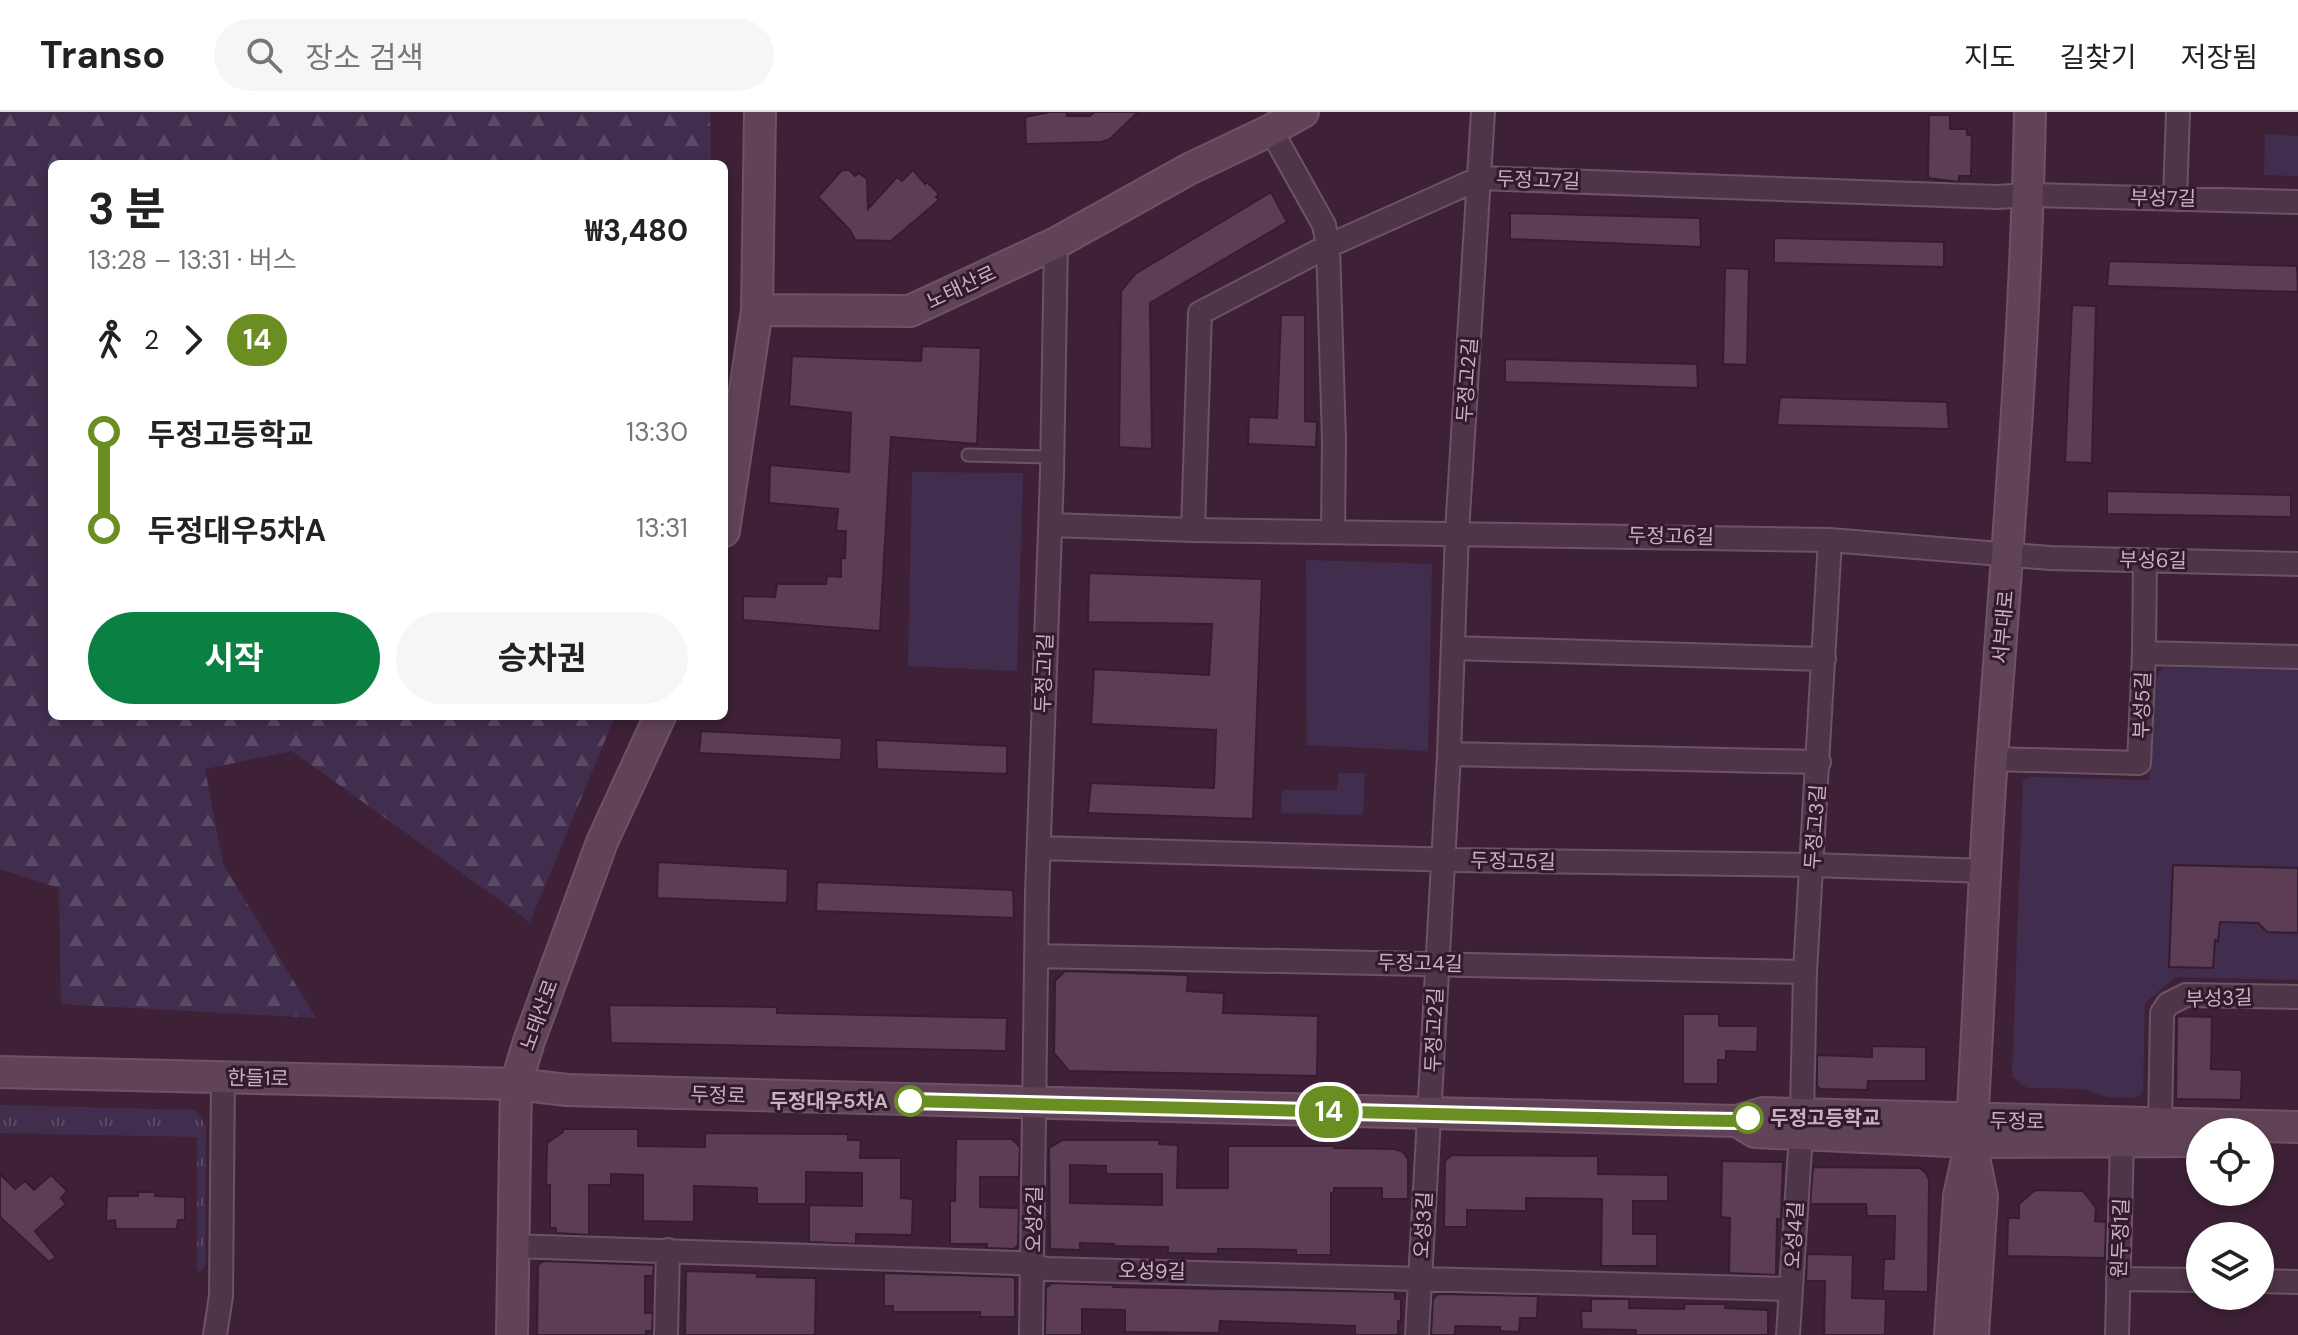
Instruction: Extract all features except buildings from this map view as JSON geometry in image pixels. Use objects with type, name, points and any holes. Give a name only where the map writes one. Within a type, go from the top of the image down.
[{"type":"street","points":[[728,504],[757,310],[760,112]]},
{"type":"street","name":"노태산로","points":[[757,310],[910,311],[1056,243],[1189,169],[1303,112]]},
{"type":"street","name":"두정고2길","points":[[1430,1115],[1457,532],[1483,112]]},
{"type":"street","name":"서부대로","points":[[1950,1335],[1959,1196],[1972,1131],[1992,759],[2024,321],[2030,112]]},
{"type":"street","points":[[2175,199],[2178,112]]},
{"type":"street","points":[[1271,130],[1324,225],[1328,246],[1334,440],[1333,532]]},
{"type":"street","name":"두정고7길","points":[[1193,530],[1200,313],[1328,246],[1480,178],[1997,197],[2028,195]]},
{"type":"street","name":"부성7길","points":[[2028,195],[2298,202]]},
{"type":"street","name":"두정고1길","points":[[1036,1104],[1036,956],[1051,525],[1056,243]]},
{"type":"street","name":"두정고6길","points":[[1051,525],[1830,540],[2009,555]]},
{"type":"street","name":"두정고3길","points":[[1802,1124],[1805,972],[1830,540]]},
{"type":"street","name":"부성6길","points":[[2009,555],[2298,564]]},
{"type":"street","points":[[2144,653],[2145,560]]},
{"type":"street","points":[[1453,648],[1824,659]]},
{"type":"street","name":"부성5길","points":[[1992,759],[2139,763],[2144,653],[2298,657]]},
{"type":"street","name":"노태산로","points":[[512,1335],[516,1084],[602,842],[658,720]]},
{"type":"street","points":[[1449,754],[1819,762]]},
{"type":"street","name":"두정고5길","points":[[1039,848],[1986,871]]},
{"type":"street","name":"두정고4길","points":[[1036,956],[1805,972]]},
{"type":"street","name":"부성3길","points":[[2160,1125],[2162,1013],[2168,1004],[2186,995],[2298,997]]},
{"type":"street","name":"한들1로","points":[[0,1072],[516,1084]]},
{"type":"street","points":[[215,1335],[221,1296],[223,1077]]},
{"type":"street","name":"두정로","points":[[516,1084],[582,1091],[1430,1115],[1737,1121],[1763,1113],[1802,1124],[2186,1141]]},
{"type":"street","name":"오성2길","points":[[1031,1335],[1036,1104]]},
{"type":"street","name":"오성3길","points":[[1417,1335],[1430,1115]]},
{"type":"street","name":"오성4길","points":[[1788,1335],[1802,1124]]},
{"type":"street","name":"두정로","points":[[1972,1131],[2160,1125],[2298,1127]]},
{"type":"street","name":"서부대로","points":[[1972,1131],[1982,1197],[1973,1335]]},
{"type":"street","name":"원두정1길","points":[[2117,1335],[2122,1140]]},
{"type":"street","points":[[2274,1142],[2298,1143]]},
{"type":"street","name":"오성9길","points":[[513,1246],[1018,1263],[1033,1267],[1791,1289]]},
{"type":"street","points":[[666,1335],[668,1250]]},
{"type":"street","points":[[2118,1279],[2186,1280]]},
{"type":"street","points":[[2274,1281],[2298,1282]]},
{"type":"lane","points":[[968,455],[1051,457]]},
{"type":"green space","points":[[0,112],[710,112],[711,160],[48,160],[48,720],[613,720],[530,922],[292,751],[205,769],[223,864],[316,1018],[61,1004],[59,888],[0,869]]},
{"type":"green space","points":[[2265,134],[2298,136],[2298,176],[2264,175]]},
{"type":"green space","points":[[912,472],[1023,473],[1017,671],[908,666]]},
{"type":"green space","points":[[1306,560],[1432,564],[1428,751],[1307,745]]},
{"type":"green space","points":[[2164,667],[2298,670],[2298,980],[2175,977],[2145,1003],[2143,1092],[2136,1098],[2108,1097],[2084,1089],[2027,1088],[2012,1077],[2023,780],[2030,777],[2149,780],[2155,678]]},
{"type":"green space","points":[[1339,773],[1365,773],[1363,815],[1281,813],[1282,790],[1337,790]]},
{"type":"green space","points":[[0,1105],[195,1110],[206,1126],[205,1265],[201,1271],[197,1271],[197,1137],[0,1133]]},
{"type":"bus line","name":"14","points":[[910,1101],[1676,1120],[1737,1121],[1748,1118]]},
{"type":"place","name":"두정대우5차A","points":[[910,1101]]},
{"type":"place","name":"두정고등학교","points":[[1748,1118]]}]
